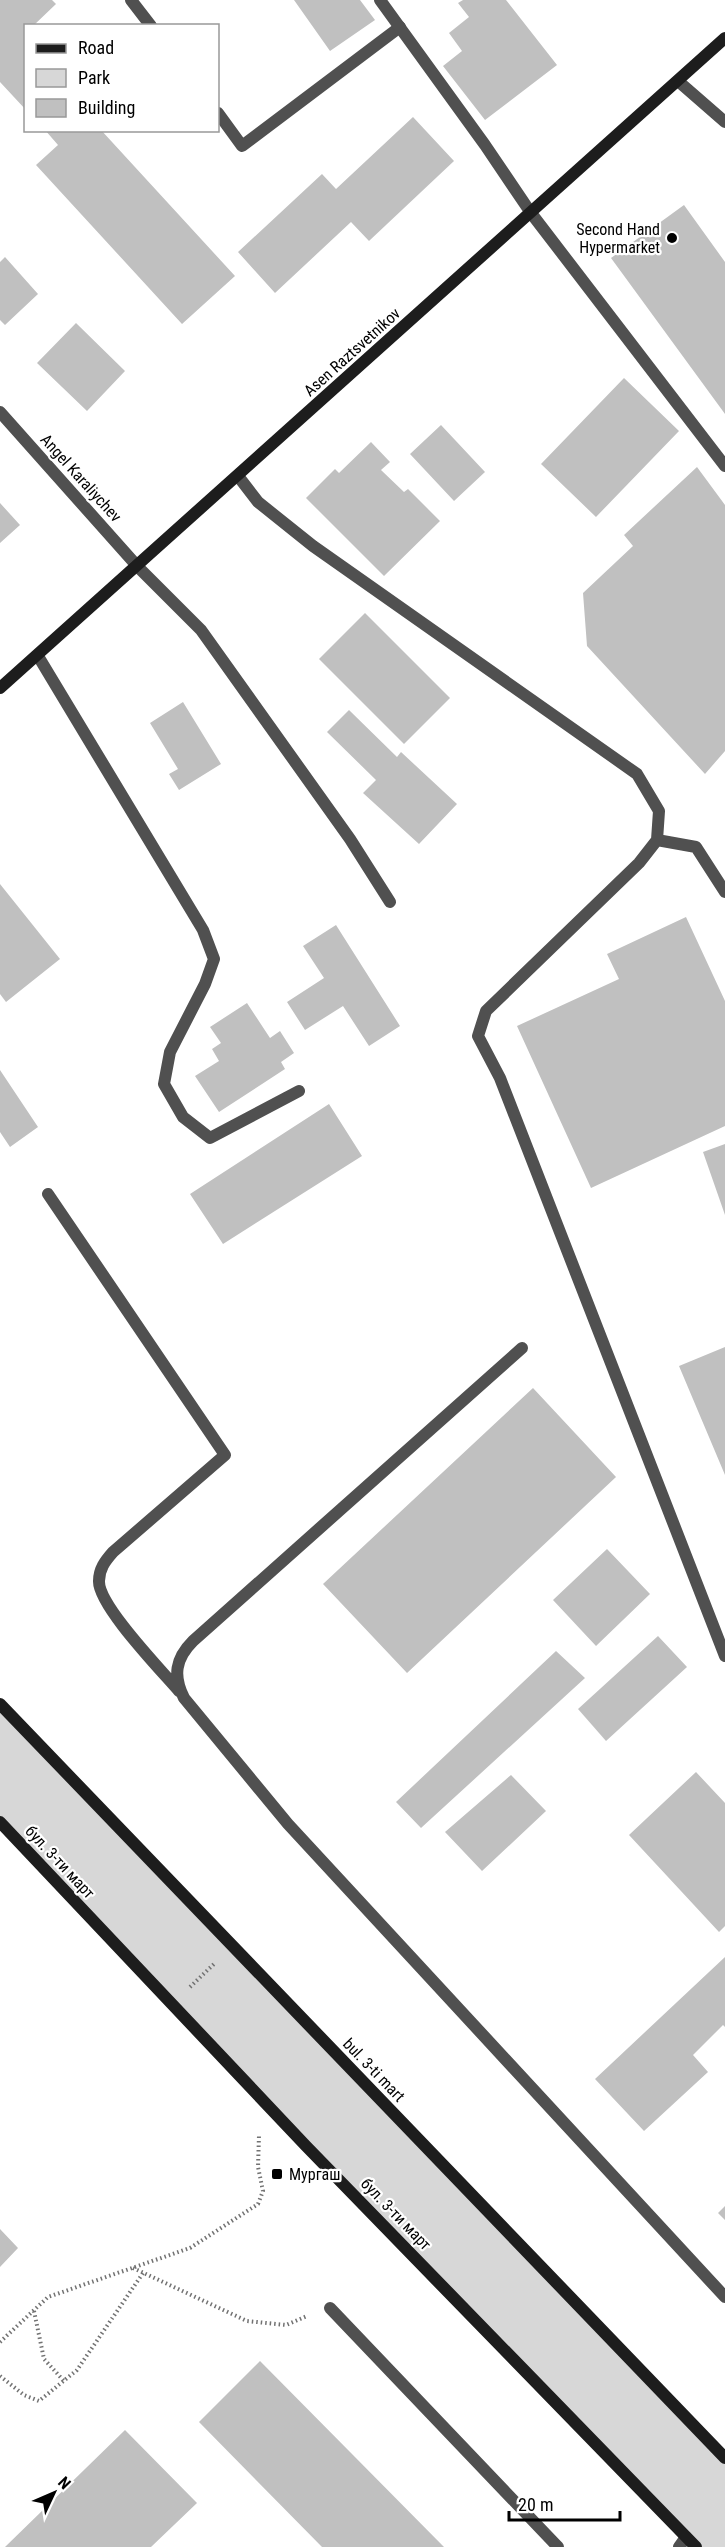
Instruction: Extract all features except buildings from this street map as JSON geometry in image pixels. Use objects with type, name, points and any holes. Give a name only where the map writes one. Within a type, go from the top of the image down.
[{"type":"street","points":[[131,0],[149,24]]},
{"type":"street","points":[[380,0],[531,213],[725,466]]},
{"type":"street","points":[[219,114],[242,146],[400,27]]},
{"type":"street","name":"Asen Raztsvetnikov","points":[[0,688],[138,567],[725,38]]},
{"type":"street","points":[[678,81],[725,122]]},
{"type":"street","name":"Angel Karaliychev","points":[[0,412],[138,567],[201,630],[350,838],[390,902]]},
{"type":"street","points":[[238,476],[258,502],[313,546],[638,774],[659,811],[657,840],[639,863],[486,1011],[478,1036],[500,1078],[725,1656]]},
{"type":"street","points":[[38,656],[203,930],[214,959],[205,984],[170,1052],[164,1084],[183,1116],[210,1138],[299,1091]]},
{"type":"street","points":[[657,840],[696,847],[725,892]]},
{"type":"street","points":[[48,1194],[225,1455],[105,1561],[98,1582],[106,1604],[288,1824],[725,2297]]},
{"type":"street","points":[[184,1698],[176,1674],[178,1662],[184,1651],[522,1348]]},
{"type":"street","name":"bul. 3-ti mart","points":[[0,1704],[725,2458]]},
{"type":"street","name":"бул. 3-ти март","points":[[0,1822],[683,2542],[696,2547]]},
{"type":"street","points":[[330,2308],[558,2547]]},
{"type":"path","points":[[172,2004],[233,1947]]},
{"type":"path","points":[[0,2342],[48,2297],[190,2248],[258,2204],[263,2191],[258,2167],[261,2098]]},
{"type":"path","points":[[133,2268],[247,2321],[286,2325],[330,2308]]},
{"type":"path","points":[[0,2376],[24,2395],[39,2401],[77,2370],[143,2273]]},
{"type":"path","points":[[34,2310],[44,2359],[64,2381]]},
{"type":"green space","points":[[0,1703],[725,2458],[725,2547],[699,2547],[0,1820]]},
{"type":"place","name":"Second Hand Hypermarket","points":[[672,238]]},
{"type":"place","name":"Мургаш","points":[[277,2174]]}]
